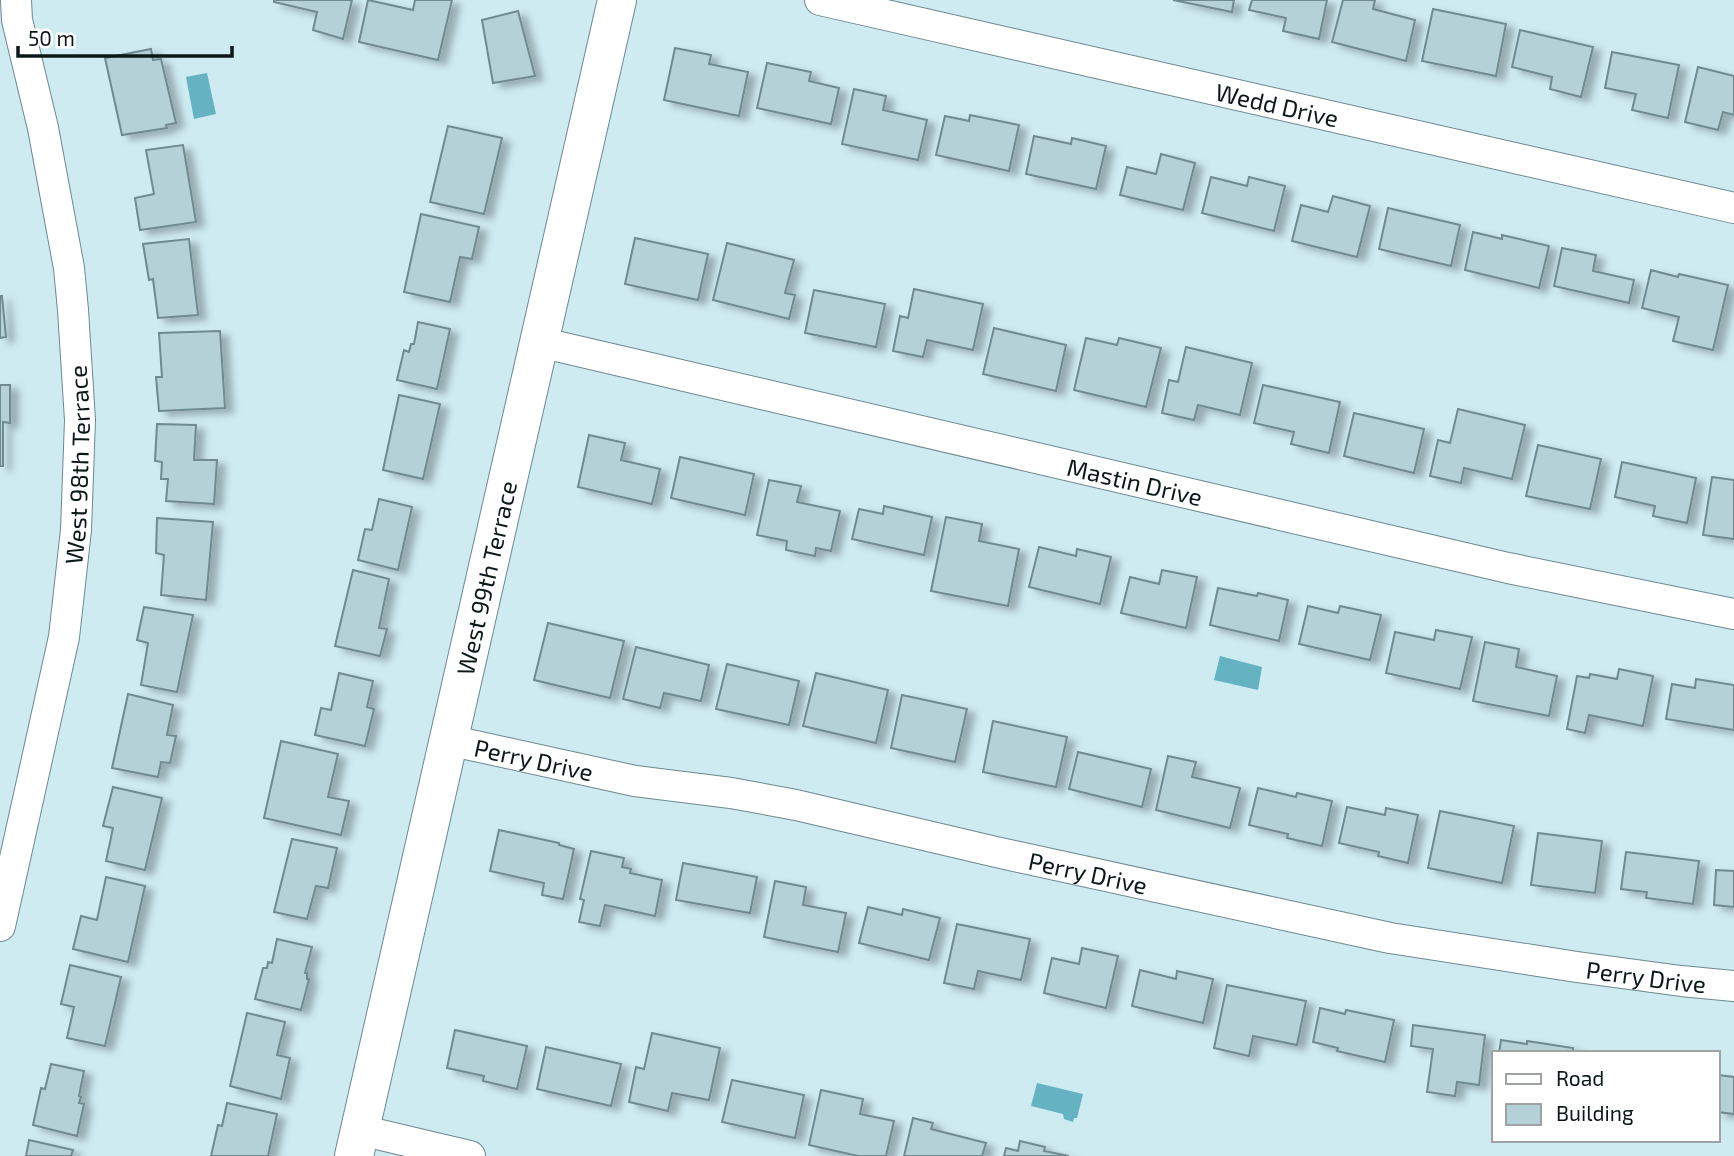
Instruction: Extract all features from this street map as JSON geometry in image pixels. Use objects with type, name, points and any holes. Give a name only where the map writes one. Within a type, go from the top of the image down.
[{"type":"street","name":"West 98th Terrace","points":[[0,926],[64,636],[76,530],[80,420],[69,268],[43,128],[17,20],[16,0]]},
{"type":"street","name":"West 99th Terrace","points":[[357,1143],[617,0]]},
{"type":"street","name":"Wedd Drive","points":[[820,0],[1734,208]]},
{"type":"street","name":"Mastin Drive","points":[[539,342],[1508,568],[1734,614]]},
{"type":"street","name":"Perry Drive","points":[[448,740],[635,781],[731,793],[796,805],[996,852],[1390,938],[1577,967],[1734,986]]},
{"type":"street","points":[[357,1143],[470,1156]]},
{"type":"water","points":[[207,73],[216,114],[194,119],[186,77]]},
{"type":"water","points":[[1220,656],[1262,667],[1258,690],[1214,680]]},
{"type":"water","points":[[1037,1083],[1083,1094],[1077,1118],[1074,1118],[1073,1122],[1064,1119],[1063,1114],[1031,1106]]},
{"type":"building","points":[[274,0],[352,0],[343,39],[313,30],[317,12]]},
{"type":"building","points":[[368,0],[413,10],[415,0],[452,0],[438,60],[359,42]]},
{"type":"building","points":[[1173,0],[1234,0],[1232,12]]},
{"type":"building","points":[[1252,0],[1327,0],[1319,39],[1283,31],[1286,18],[1249,10]]},
{"type":"building","points":[[1343,0],[1375,0],[1373,9],[1415,20],[1406,61],[1332,42]]},
{"type":"building","points":[[1433,9],[1506,24],[1496,76],[1422,61]]},
{"type":"building","points":[[518,11],[535,76],[493,83],[482,20]]},
{"type":"building","points":[[1520,30],[1593,47],[1581,97],[1550,89],[1552,77],[1512,67]]},
{"type":"building","points":[[675,48],[711,55],[709,64],[748,72],[739,116],[664,100]]},
{"type":"building","points":[[151,49],[153,60],[161,59],[176,123],[166,125],[167,128],[122,135],[105,58]]},
{"type":"building","points":[[1612,52],[1679,65],[1668,118],[1632,110],[1636,94],[1605,88]]},
{"type":"building","points":[[767,63],[811,72],[809,81],[839,88],[831,124],[757,108]]},
{"type":"building","points":[[1698,67],[1734,76],[1734,115],[1723,112],[1718,130],[1685,122]]},
{"type":"building","points":[[854,89],[886,96],[883,110],[927,120],[918,160],[842,144]]},
{"type":"building","points":[[970,115],[1019,125],[1009,171],[936,155],[945,116],[969,121]]},
{"type":"building","points":[[448,126],[502,138],[484,214],[430,202]]},
{"type":"building","points":[[1034,136],[1071,144],[1072,138],[1106,146],[1096,189],[1026,174]]},
{"type":"building","points":[[183,145],[196,222],[140,230],[135,198],[154,194],[146,150]]},
{"type":"building","points":[[1161,154],[1195,163],[1183,210],[1120,195],[1127,167],[1156,174]]},
{"type":"building","points":[[1211,177],[1247,186],[1249,177],[1285,186],[1274,231],[1202,213]]},
{"type":"building","points":[[1333,196],[1370,206],[1357,257],[1292,241],[1301,205],[1328,212]]},
{"type":"building","points":[[1388,208],[1460,225],[1451,266],[1379,249]]},
{"type":"building","points":[[421,214],[479,227],[472,259],[460,257],[450,302],[404,292]]},
{"type":"building","points":[[1473,232],[1502,239],[1502,235],[1549,246],[1539,288],[1465,270]]},
{"type":"building","points":[[635,238],[708,254],[698,300],[625,284]]},
{"type":"building","points":[[189,239],[198,315],[158,318],[153,279],[149,280],[143,244]]},
{"type":"building","points":[[727,243],[794,260],[785,293],[795,295],[789,319],[713,300]]},
{"type":"building","points":[[1562,248],[1596,255],[1593,271],[1634,280],[1629,303],[1554,286]]},
{"type":"building","points":[[1651,270],[1728,285],[1713,350],[1673,341],[1679,317],[1642,308]]},
{"type":"building","points":[[914,289],[983,304],[973,350],[927,340],[923,357],[893,351],[900,316],[908,318]]},
{"type":"building","points":[[814,290],[885,304],[876,347],[805,333]]},
{"type":"building","points":[[0,296],[6,337],[0,338]]},
{"type":"building","points":[[418,322],[450,329],[437,389],[397,380],[404,350],[409,352],[411,344],[414,344]]},
{"type":"building","points":[[994,328],[1066,345],[1056,391],[983,374]]},
{"type":"building","points":[[220,331],[225,408],[159,411],[156,377],[162,377],[159,333]]},
{"type":"building","points":[[1086,338],[1117,345],[1119,338],[1161,348],[1146,407],[1074,390]]},
{"type":"building","points":[[1186,347],[1252,363],[1240,415],[1198,405],[1194,420],[1162,413],[1169,380],[1178,382]]},
{"type":"building","points":[[0,385],[10,385],[10,423],[3,422],[3,466],[0,466]]},
{"type":"building","points":[[1263,385],[1340,402],[1329,453],[1291,444],[1294,432],[1254,423]]},
{"type":"building","points":[[399,395],[440,404],[423,479],[383,470]]},
{"type":"building","points":[[1458,409],[1525,425],[1512,479],[1464,468],[1461,483],[1430,476],[1438,440],[1450,443]]},
{"type":"building","points":[[1354,413],[1424,429],[1414,473],[1344,456]]},
{"type":"building","points":[[157,424],[196,425],[194,460],[217,460],[214,504],[166,501],[168,479],[161,479],[162,462],[155,461]]},
{"type":"building","points":[[589,435],[625,443],[621,460],[660,469],[652,504],[578,487]]},
{"type":"building","points":[[1538,445],[1601,459],[1590,509],[1526,496]]},
{"type":"building","points":[[680,457],[754,474],[745,515],[671,498]]},
{"type":"building","points":[[1622,462],[1696,478],[1687,523],[1653,516],[1655,506],[1615,497]]},
{"type":"building","points":[[1712,477],[1734,480],[1734,539],[1703,535]]},
{"type":"building","points":[[769,480],[801,486],[797,502],[840,511],[831,551],[816,548],[815,556],[786,550],[787,541],[757,535]]},
{"type":"building","points":[[379,499],[412,507],[398,570],[358,560],[365,529],[372,530]]},
{"type":"building","points":[[884,506],[932,517],[924,555],[852,539],[859,509],[883,514]]},
{"type":"building","points":[[946,517],[982,524],[979,541],[1019,549],[1008,606],[931,591]]},
{"type":"building","points":[[157,518],[213,522],[206,600],[161,595],[164,555],[156,553]]},
{"type":"building","points":[[1039,547],[1076,556],[1077,549],[1111,557],[1100,604],[1029,587]]},
{"type":"building","points":[[353,570],[389,579],[379,628],[387,629],[380,656],[335,646]]},
{"type":"building","points":[[1162,570],[1197,577],[1186,628],[1121,613],[1130,577],[1159,584]]},
{"type":"building","points":[[1218,588],[1288,600],[1279,641],[1210,625]]},
{"type":"building","points":[[1308,606],[1338,613],[1340,606],[1381,615],[1370,660],[1299,644]]},
{"type":"building","points":[[144,607],[193,615],[177,692],[141,685],[148,643],[137,640]]},
{"type":"building","points":[[548,623],[624,641],[610,698],[534,680]]},
{"type":"building","points":[[1436,630],[1472,637],[1460,689],[1386,673],[1395,632],[1434,640]]},
{"type":"building","points":[[1485,642],[1519,649],[1516,667],[1557,676],[1549,716],[1473,701]]},
{"type":"building","points":[[636,647],[709,665],[701,701],[664,693],[660,708],[623,699]]},
{"type":"building","points":[[727,664],[799,681],[789,725],[716,709]]},
{"type":"building","points":[[1619,669],[1653,676],[1643,726],[1589,715],[1585,733],[1567,729],[1577,676],[1589,678],[1590,674],[1617,679]]},
{"type":"building","points":[[339,673],[373,681],[367,707],[374,709],[365,746],[315,735],[321,708],[331,710]]},
{"type":"building","points":[[816,673],[888,690],[876,743],[803,726]]},
{"type":"building","points":[[1696,679],[1734,685],[1734,730],[1666,719],[1672,684],[1695,688]]},
{"type":"building","points":[[128,694],[173,705],[167,735],[176,736],[170,763],[161,762],[158,777],[112,768]]},
{"type":"building","points":[[902,695],[967,709],[955,762],[891,748]]},
{"type":"building","points":[[993,721],[1067,737],[1056,787],[983,772]]},
{"type":"building","points":[[281,741],[338,754],[328,797],[349,801],[341,835],[264,818]]},
{"type":"building","points":[[1078,752],[1151,769],[1142,807],[1069,789]]},
{"type":"building","points":[[1168,756],[1196,762],[1192,777],[1240,788],[1230,828],[1156,810]]},
{"type":"building","points":[[113,787],[162,798],[145,870],[106,861],[113,828],[103,826]]},
{"type":"building","points":[[1258,788],[1296,797],[1297,793],[1332,801],[1322,846],[1287,838],[1288,834],[1249,825]]},
{"type":"building","points":[[1347,807],[1385,815],[1386,808],[1418,815],[1408,863],[1378,856],[1379,852],[1339,843]]},
{"type":"building","points":[[1440,811],[1514,826],[1502,883],[1428,868]]},
{"type":"building","points":[[499,830],[559,843],[574,849],[563,899],[542,895],[544,883],[490,871]]},
{"type":"building","points":[[1538,833],[1602,841],[1595,893],[1531,885]]},
{"type":"building","points":[[292,839],[337,848],[328,888],[316,886],[307,919],[274,912]]},
{"type":"building","points":[[591,851],[624,858],[622,867],[631,869],[630,873],[662,880],[655,916],[605,905],[600,926],[579,922],[584,900],[580,899]]},
{"type":"building","points":[[1626,852],[1699,861],[1693,904],[1646,898],[1647,892],[1621,889]]},
{"type":"building","points":[[683,863],[757,877],[750,913],[676,900]]},
{"type":"building","points":[[1716,870],[1734,871],[1734,907],[1714,905]]},
{"type":"building","points":[[106,877],[145,886],[128,962],[73,949],[81,916],[97,920]]},
{"type":"building","points":[[775,881],[806,887],[803,905],[846,913],[838,952],[764,937]]},
{"type":"building","points":[[868,907],[902,915],[903,909],[940,918],[929,960],[859,943]]},
{"type":"building","points":[[957,924],[1030,939],[1021,980],[978,971],[974,989],[944,983]]},
{"type":"building","points":[[277,939],[312,947],[305,973],[309,979],[301,1010],[255,999],[263,968],[267,968],[268,962],[272,963]]},
{"type":"building","points":[[1082,948],[1118,956],[1106,1008],[1044,993],[1052,958],[1079,964]]},
{"type":"building","points":[[70,965],[121,977],[105,1046],[67,1038],[74,1007],[61,1004]]},
{"type":"building","points":[[1140,970],[1176,979],[1177,971],[1213,979],[1203,1023],[1132,1006]]},
{"type":"building","points":[[1227,985],[1306,1001],[1297,1045],[1253,1036],[1249,1056],[1214,1048]]},
{"type":"building","points":[[1320,1008],[1345,1014],[1346,1010],[1394,1020],[1385,1062],[1337,1051],[1338,1048],[1313,1042]]},
{"type":"building","points":[[247,1013],[285,1022],[277,1055],[290,1058],[281,1099],[230,1086]]},
{"type":"building","points":[[1413,1025],[1485,1035],[1479,1085],[1457,1082],[1455,1096],[1427,1092],[1433,1049],[1411,1046]]},
{"type":"building","points":[[455,1030],[527,1046],[517,1089],[483,1081],[484,1076],[447,1068]]},
{"type":"building","points":[[652,1033],[720,1048],[709,1100],[672,1093],[668,1111],[629,1102],[636,1067],[644,1069]]},
{"type":"building","points":[[1501,1040],[1573,1048],[1573,1051],[1499,1051]]},
{"type":"building","points":[[546,1047],[621,1064],[611,1106],[537,1089]]},
{"type":"building","points":[[51,1064],[84,1071],[79,1103],[84,1104],[77,1136],[33,1125],[41,1088],[45,1089]]},
{"type":"building","points":[[1720,1075],[1734,1077],[1734,1114],[1720,1112]]},
{"type":"building","points":[[732,1080],[804,1095],[795,1138],[722,1122]]},
{"type":"building","points":[[821,1090],[863,1099],[860,1114],[894,1121],[886,1156],[858,1156],[809,1145]]},
{"type":"building","points":[[227,1103],[277,1114],[268,1156],[211,1156],[218,1125],[222,1126]]},
{"type":"building","points":[[913,1118],[933,1123],[931,1129],[986,1143],[982,1156],[904,1156]]},
{"type":"building","points":[[29,1140],[73,1150],[71,1156],[26,1156]]},
{"type":"building","points":[[1020,1141],[1045,1147],[1044,1151],[1069,1156],[1004,1156],[1006,1148],[1018,1151]]}]
